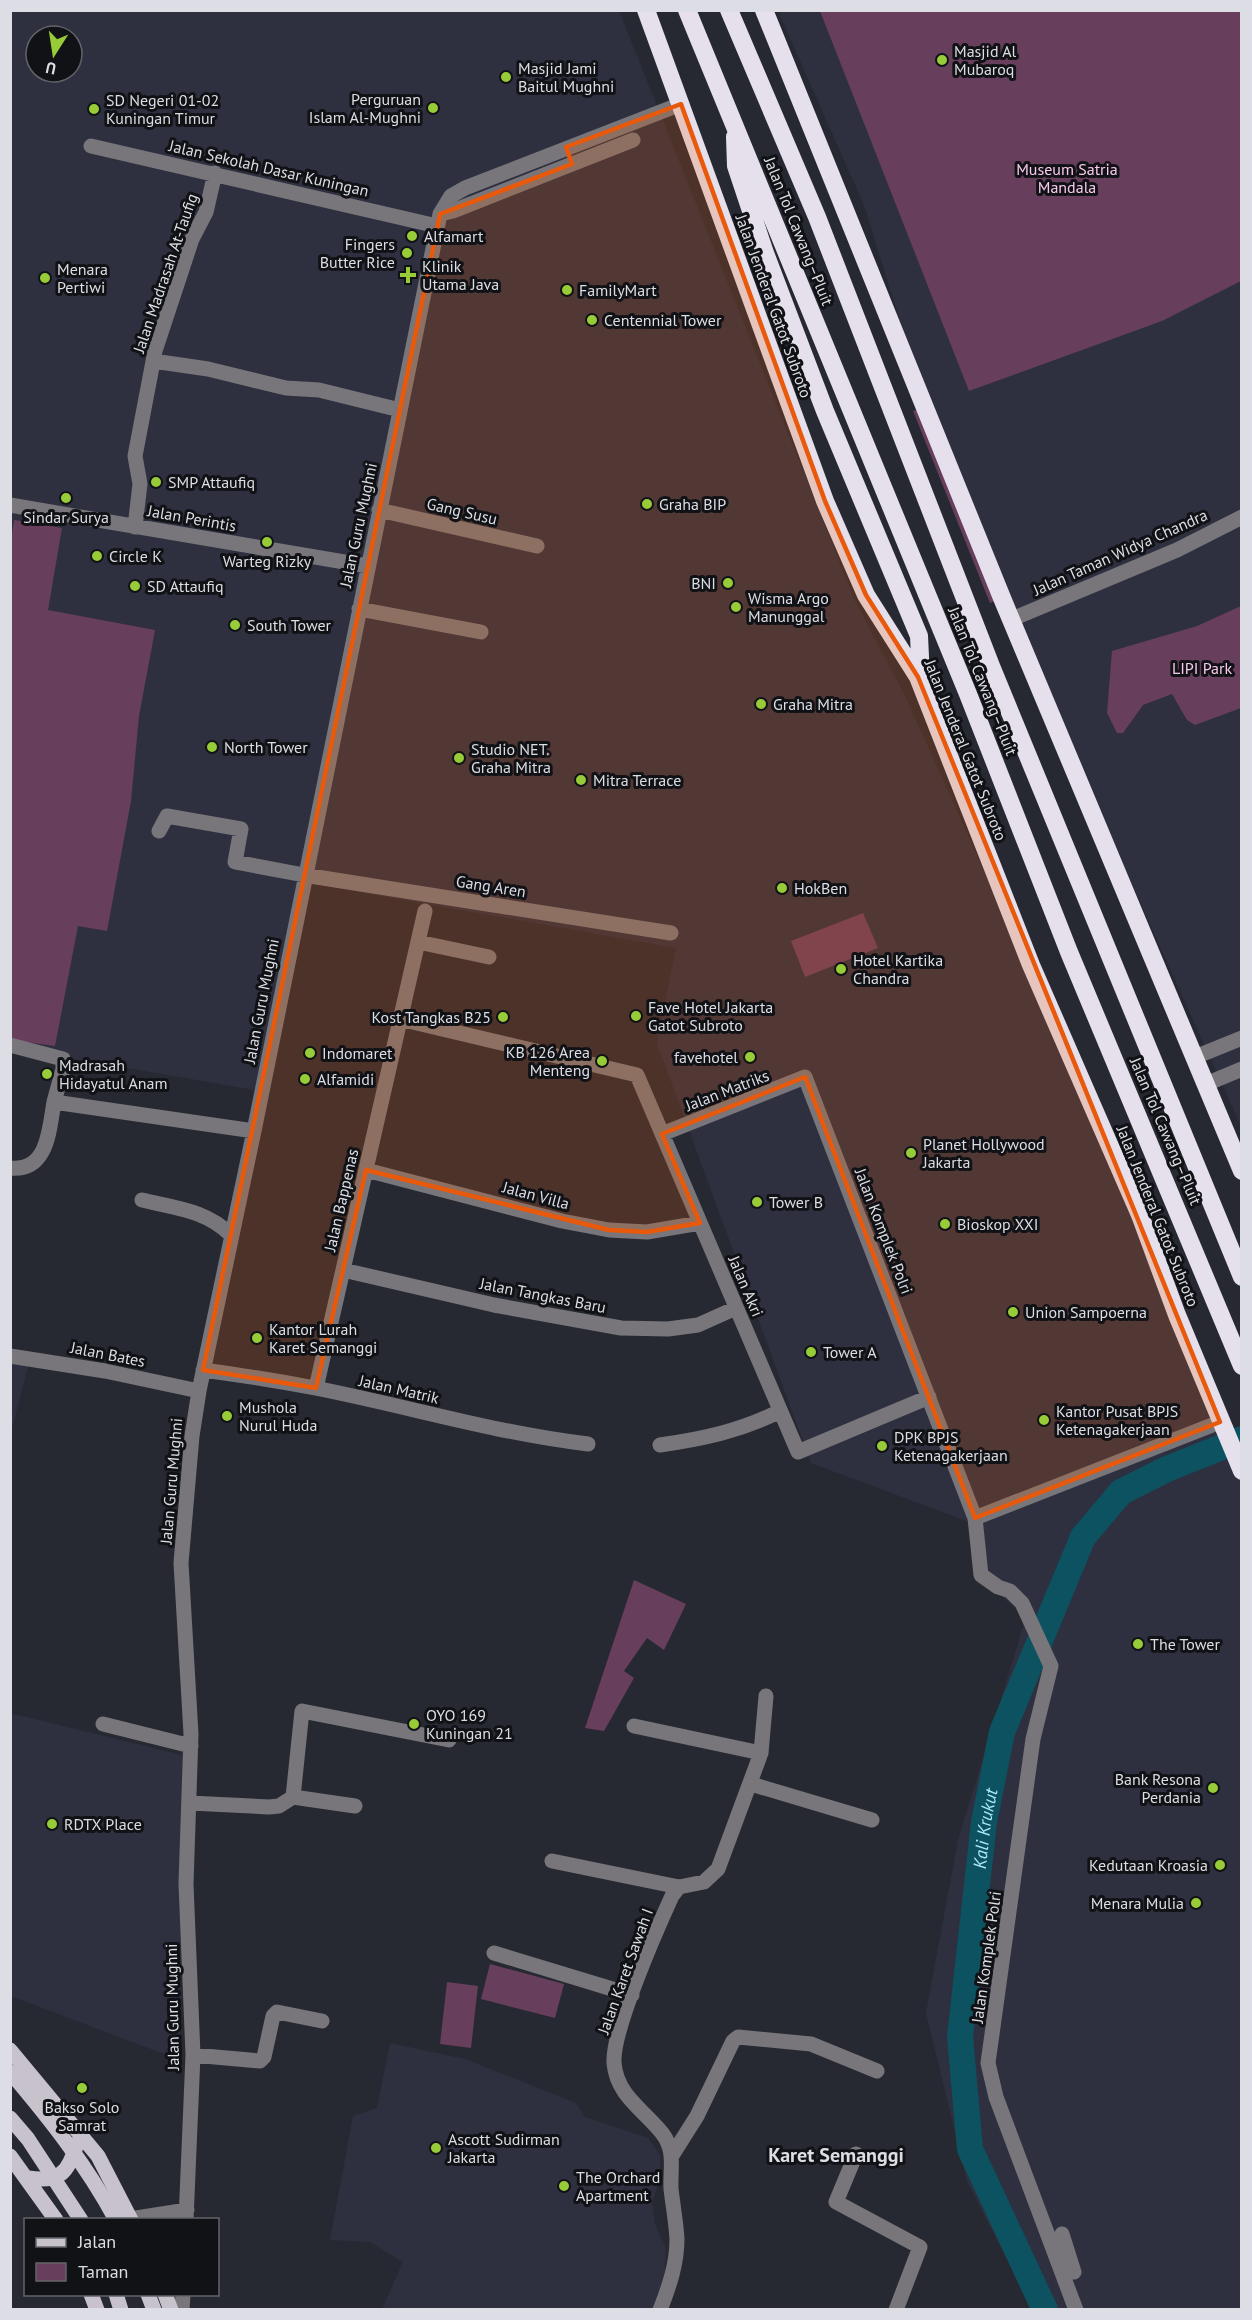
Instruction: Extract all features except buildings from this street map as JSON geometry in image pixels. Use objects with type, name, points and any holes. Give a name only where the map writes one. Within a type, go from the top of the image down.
[{"type":"highway","name":"Jalan Jenderal Gatot Subroto","points":[[646,10],[825,501],[866,595],[913,666],[922,686],[1031,965],[1140,1215],[1223,1429],[1240,1466]]},
{"type":"highway","name":"Jalan Tol Cawang–Pluit","points":[[687,10],[968,694],[1069,952],[1242,1366]]},
{"type":"highway","name":"Jalan Tol Cawang–Pluit","points":[[729,10],[817,218],[991,666],[1242,1277]]},
{"type":"highway","points":[[764,10],[1012,619],[1242,1171]]},
{"type":"highway","points":[[734,124],[736,166],[765,253],[825,411],[919,636],[922,686]]},
{"type":"main road","points":[[10,2050],[80,2131],[98,2156],[129,2218]]},
{"type":"main road","points":[[10,2072],[50,2119],[87,2169],[115,2218]]},
{"type":"main road","points":[[10,2118],[28,2139],[80,2218]]},
{"type":"main road","points":[[28,2178],[43,2181],[66,2171],[72,2162],[80,2131]]},
{"type":"main road","points":[[10,2156],[55,2218]]},
{"type":"main road","points":[[91,2296],[97,2310]]},
{"type":"main road","points":[[148,2296],[154,2310]]},
{"type":"main road","points":[[165,2296],[171,2310]]},
{"type":"street","points":[[438,220],[451,196],[465,188],[681,104]]},
{"type":"street","points":[[438,220],[453,211],[633,140]]},
{"type":"street","name":"Jalan Sekolah Dasar Kuningan","points":[[91,146],[438,220]]},
{"type":"street","points":[[566,147],[572,164]]},
{"type":"street","name":"Jalan Madrasah At-Taufig","points":[[135,527],[140,484],[135,456],[153,361],[192,238],[209,202],[215,173]]},
{"type":"street","name":"Jalan Guru Mughni","points":[[144,2218],[186,2215],[193,2055],[186,1884],[191,1746],[181,1563],[192,1437],[203,1370],[254,1131],[438,220]]},
{"type":"street","points":[[153,361],[207,369],[286,388],[319,390],[400,410]]},
{"type":"street","name":"Jalan Perintis","points":[[10,505],[368,566]]},
{"type":"street","name":"Gang Susu","points":[[379,510],[537,546]]},
{"type":"street","name":"Jalan Taman Widya Chandra","points":[[1012,619],[1176,550],[1242,517]]},
{"type":"street","points":[[359,609],[481,632]]},
{"type":"street","name":"Gang Aren","points":[[159,831],[167,816],[241,829],[235,862],[671,933]]},
{"type":"street","name":"Jalan Bappenas","points":[[316,1388],[425,911]]},
{"type":"street","points":[[418,942],[489,957]]},
{"type":"street","points":[[400,1019],[637,1075],[662,1134]]},
{"type":"street","points":[[1195,1058],[1242,1038]]},
{"type":"street","points":[[10,1045],[63,1059],[63,1069],[41,1156],[28,1167],[11,1171]]},
{"type":"street","points":[[1206,1084],[1242,1069]]},
{"type":"street","name":"Jalan Matriks","points":[[662,1134],[805,1077]]},
{"type":"street","name":"Jalan Komplek Polri","points":[[805,1077],[975,1518],[981,1575],[998,1587],[1010,1591],[1022,1603],[1052,1666],[1028,1771],[988,2063],[996,2097],[1076,2310]]},
{"type":"street","points":[[54,1102],[254,1131]]},
{"type":"street","name":"Jalan Akri","points":[[662,1134],[798,1452],[929,1397]]},
{"type":"street","name":"Jalan Villa","points":[[366,1170],[562,1221],[609,1230],[647,1232],[700,1223]]},
{"type":"street","points":[[142,1200],[194,1212],[217,1222],[231,1235]]},
{"type":"street","name":"Jalan Tangkas Baru","points":[[343,1270],[494,1305],[621,1328],[668,1329],[698,1324],[736,1308]]},
{"type":"street","name":"Jalan Bates","points":[[10,1356],[105,1371],[199,1391]]},
{"type":"street","name":"Jalan Matrik","points":[[203,1370],[316,1388],[461,1422],[539,1438],[588,1444]]},
{"type":"street","points":[[660,1445],[705,1439],[732,1432],[780,1411]]},
{"type":"street","points":[[975,1518],[1223,1429]]},
{"type":"street","points":[[552,1861],[679,1887],[704,1882],[718,1869],[751,1784],[761,1753],[766,1696]]},
{"type":"street","points":[[293,1797],[302,1711],[449,1740]]},
{"type":"street","points":[[103,1724],[191,1746]]},
{"type":"street","points":[[634,1726],[761,1753]]},
{"type":"street","points":[[751,1784],[872,1820]]},
{"type":"street","points":[[190,1803],[269,1807],[279,1806],[293,1797],[355,1806]]},
{"type":"street","name":"Jalan Karet Sawah I","points":[[673,2154],[662,2133],[633,2105],[618,2083],[614,2061],[615,2051],[633,1995],[659,1924],[679,1887]]},
{"type":"street","points":[[494,1953],[633,1995]]},
{"type":"street","points":[[193,2055],[260,2061],[264,2057],[273,2016],[277,2012],[322,2021]]},
{"type":"street","points":[[660,2310],[673,2276],[677,2240],[671,2188],[673,2154],[697,2116],[733,2041],[738,2037],[812,2044],[877,2071]]},
{"type":"street","points":[[856,2154],[836,2202],[920,2247],[896,2310]]},
{"type":"street","points":[[1062,2234],[1085,2310]]},
{"type":"highlighted area","points":[[681,104],[825,501],[866,595],[918,677],[1220,1422],[975,1518],[805,1077],[662,1134],[700,1223],[647,1232],[609,1230],[366,1170],[316,1388],[203,1370],[440,214],[572,164],[566,147]]},
{"type":"shaded area","points":[[10,11],[619,11],[855,601],[904,694],[1140,1215],[1241,1472],[1241,2309],[1032,2309],[967,2181],[926,2013],[958,1840],[1026,1617],[975,1574],[969,1522],[811,1463],[657,1043],[676,948],[303,882],[260,1091],[11,1048]]},
{"type":"shaded area","points":[[778,11],[1241,11],[1241,1126],[1012,619],[936,436],[864,205]]},
{"type":"shaded area","points":[[11,1352],[31,1355],[11,1432]]},
{"type":"shaded area","points":[[10,1713],[182,1755],[180,2060],[11,1996]]},
{"type":"shaded area","points":[[390,2043],[465,2059],[576,2103],[585,2117],[648,2138],[660,2155],[661,2176],[652,2202],[655,2224],[666,2249],[662,2309],[382,2309],[403,2262],[370,2242],[330,2240],[353,2116],[377,2108]]},
{"type":"green space","name":"Museum Satria Mandala","points":[[820,11],[1241,11],[1241,281],[1162,321],[969,391]]},
{"type":"green space","points":[[927,407],[1002,598],[990,603],[913,411]]},
{"type":"green space","points":[[14,520],[62,528],[48,610],[155,630],[139,716],[131,801],[107,931],[78,926],[55,1046],[11,1040],[10,547]]},
{"type":"green space","name":"LIPI Park","points":[[1241,606],[1241,708],[1195,725],[1187,720],[1172,694],[1143,705],[1123,733],[1117,733],[1107,713],[1112,651],[1197,626]]},
{"type":"green space","points":[[863,913],[878,948],[805,977],[791,941]]},
{"type":"green space","points":[[634,1580],[686,1604],[664,1650],[647,1638],[624,1671],[634,1678],[604,1731],[585,1728]]},
{"type":"green space","points":[[490,1964],[564,1984],[555,2018],[481,1999]]},
{"type":"green space","points":[[447,1982],[478,1986],[471,2048],[440,2044]]},
{"type":"waterway","name":"Kali Krukut","points":[[1045,2310],[970,2149],[960,2037],[984,1822],[1002,1732],[1083,1537],[1121,1492],[1167,1469],[1242,1439]]},
{"type":"place","name":"Masjid Al Mubaroq","points":[[942,60]]},
{"type":"place","name":"Masjid Jami Baitul Mughni","points":[[506,77]]},
{"type":"place","name":"Perguruan Islam Al-Mughni","points":[[433,108]]},
{"type":"place","name":"SD Negeri 01-02 Kuningan Timur","points":[[94,109]]},
{"type":"place","name":"Alfamart","points":[[412,236]]},
{"type":"place","name":"Fingers Butter Rice","points":[[407,253]]},
{"type":"place","name":"Klinik Utama Java","points":[[408,275]]},
{"type":"place","name":"Menara Pertiwi","points":[[45,278]]},
{"type":"place","name":"FamilyMart","points":[[567,290]]},
{"type":"place","name":"Centennial Tower","points":[[592,320]]},
{"type":"place","name":"SMP Attaufiq","points":[[156,482]]},
{"type":"place","name":"Sindar Surya","points":[[66,498]]},
{"type":"place","name":"Graha BIP","points":[[647,504]]},
{"type":"place","name":"Warteg Rizky","points":[[267,542]]},
{"type":"place","name":"Circle K","points":[[97,556]]},
{"type":"place","name":"BNI","points":[[728,583]]},
{"type":"place","name":"SD Attaufiq","points":[[135,586]]},
{"type":"place","name":"Wisma Argo Manunggal","points":[[736,607]]},
{"type":"place","name":"South Tower","points":[[235,625]]},
{"type":"place","name":"Graha Mitra","points":[[761,704]]},
{"type":"place","name":"North Tower","points":[[212,747]]},
{"type":"place","name":"Studio NET. Graha Mitra","points":[[459,758]]},
{"type":"place","name":"Mitra Terrace","points":[[581,780]]},
{"type":"place","name":"HokBen","points":[[782,888]]},
{"type":"place","name":"Hotel Kartika Chandra","points":[[841,969]]},
{"type":"place","name":"Fave Hotel Jakarta Gatot Subroto","points":[[636,1016]]},
{"type":"place","name":"Kost Tangkas B25","points":[[503,1017]]},
{"type":"place","name":"Indomaret","points":[[310,1053]]},
{"type":"place","name":"favehotel","points":[[750,1057]]},
{"type":"place","name":"KB 126 Area Menteng","points":[[602,1061]]},
{"type":"place","name":"Madrasah Hidayatul Anam","points":[[47,1074]]},
{"type":"place","name":"Alfamidi","points":[[305,1079]]},
{"type":"place","name":"Planet Hollywood Jakarta","points":[[911,1153]]},
{"type":"place","name":"Tower B","points":[[757,1202]]},
{"type":"place","name":"Bioskop XXI","points":[[945,1224]]},
{"type":"place","name":"Union Sampoerna","points":[[1013,1312]]},
{"type":"place","name":"Kantor Lurah Karet Semanggi","points":[[257,1338]]},
{"type":"place","name":"Tower A","points":[[811,1352]]},
{"type":"place","name":"Mushola Nurul Huda","points":[[227,1416]]},
{"type":"place","name":"Kantor Pusat BPJS Ketenagakerjaan","points":[[1044,1420]]},
{"type":"place","name":"DPK BPJS Ketenagakerjaan","points":[[882,1446]]},
{"type":"place","name":"The Tower","points":[[1138,1644]]},
{"type":"place","name":"OYO 169 Kuningan 21","points":[[414,1724]]},
{"type":"place","name":"Bank Resona Perdania","points":[[1213,1788]]},
{"type":"place","name":"RDTX Place","points":[[52,1824]]},
{"type":"place","name":"Kedutaan Kroasia","points":[[1220,1865]]},
{"type":"place","name":"Menara Mulia","points":[[1196,1903]]},
{"type":"place","name":"Bakso Solo Samrat","points":[[82,2088]]},
{"type":"place","name":"Ascott Sudirman Jakarta","points":[[436,2148]]},
{"type":"place","name":"The Orchard Apartment","points":[[564,2186]]},
{"type":"district","name":"Karet Semanggi","points":[[836,2155]]}]
